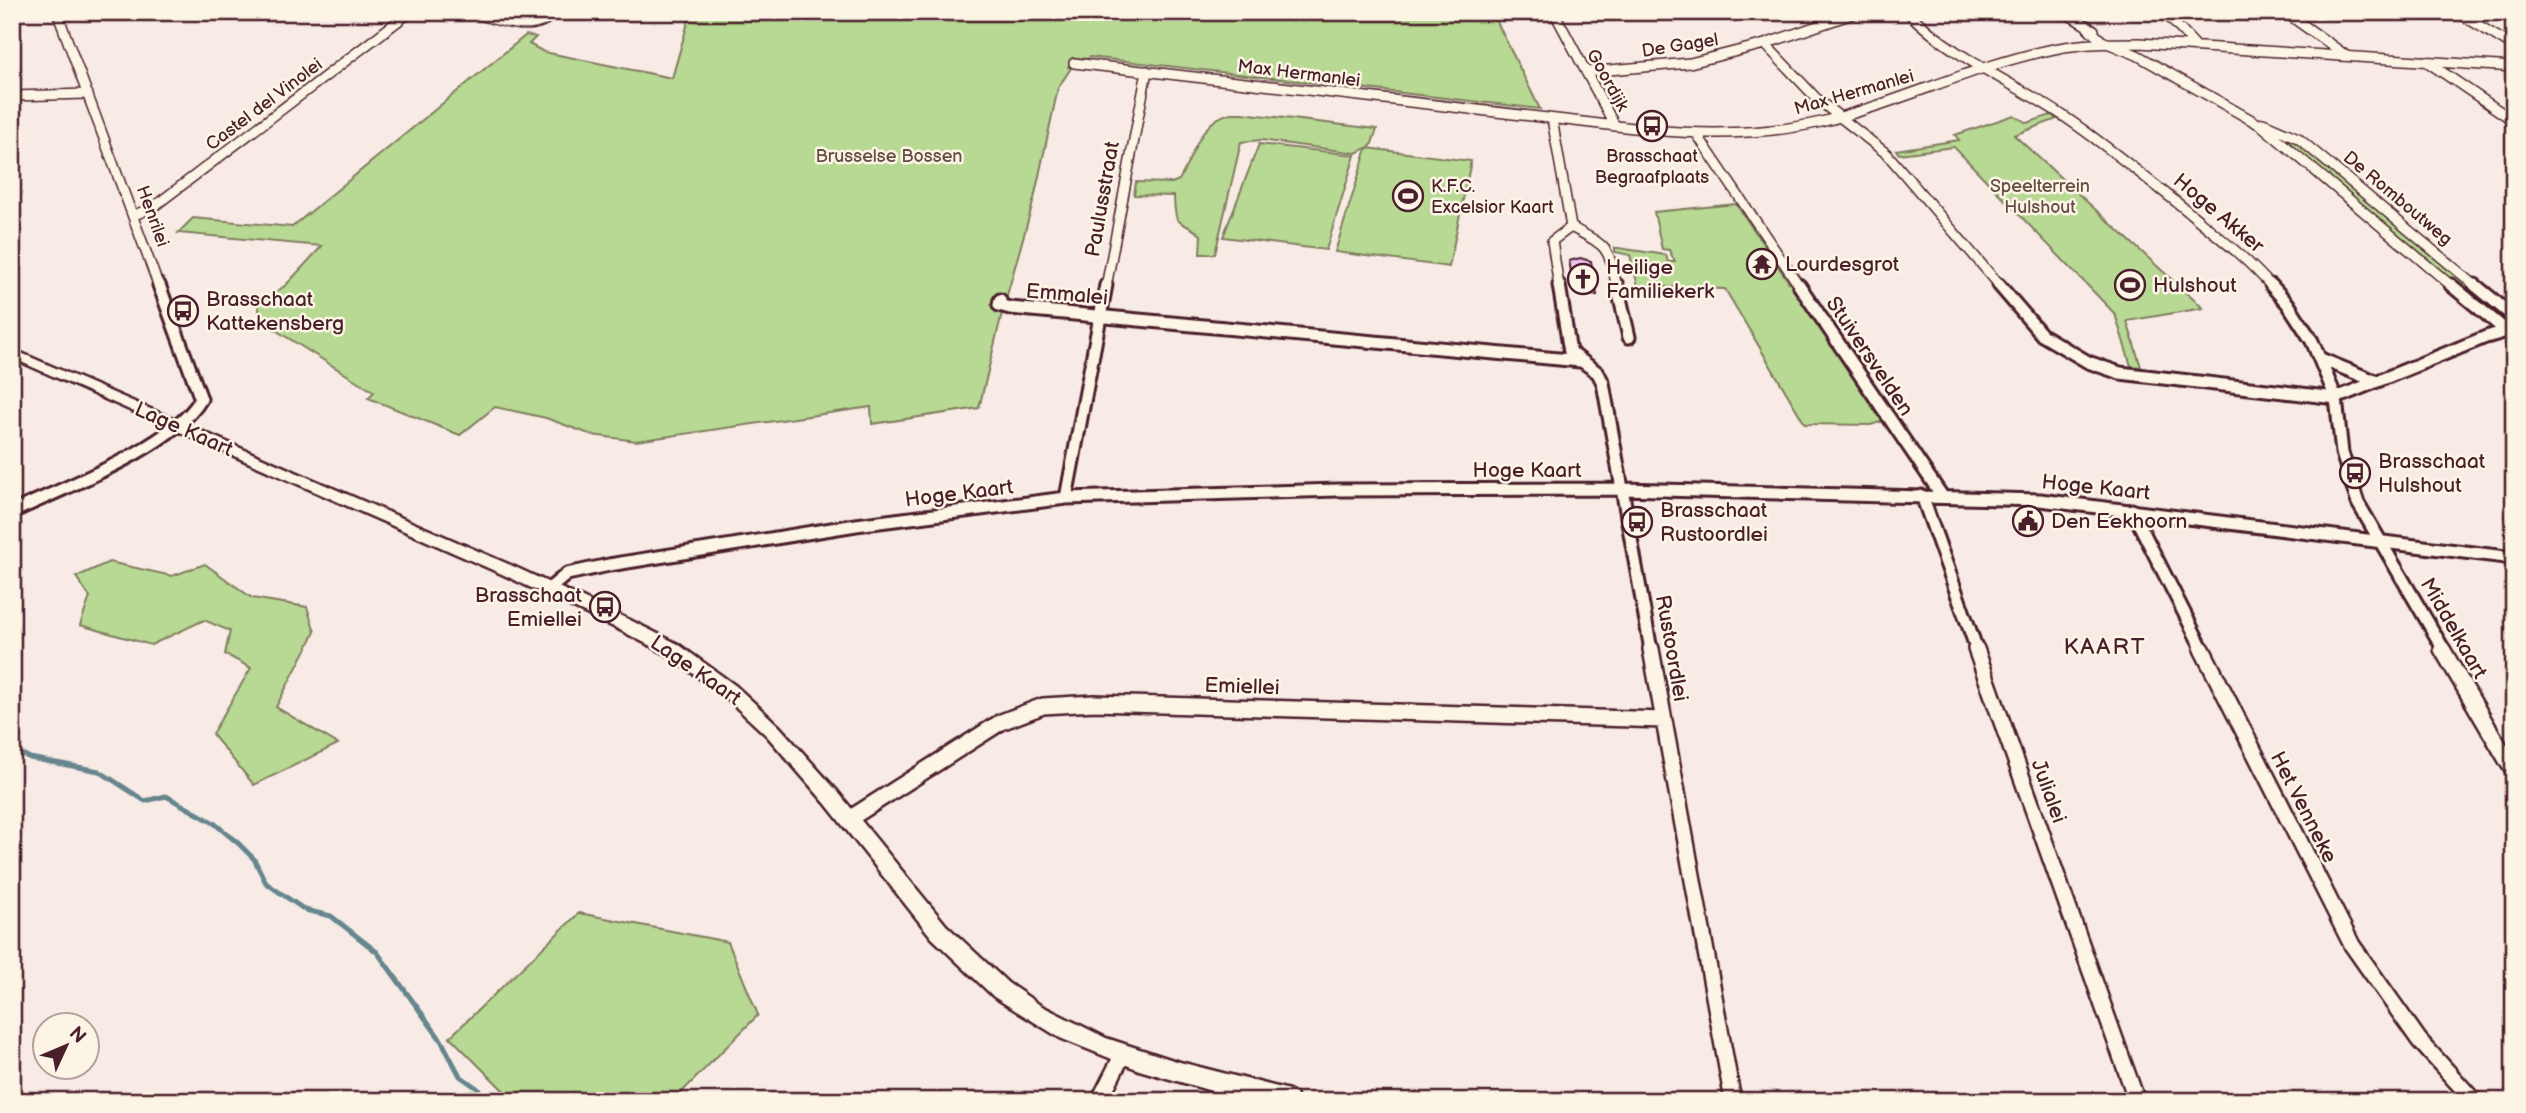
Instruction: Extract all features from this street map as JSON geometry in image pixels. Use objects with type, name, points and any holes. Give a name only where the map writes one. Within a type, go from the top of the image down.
[{"type":"street","name":"Henrilei","points":[[57,12],[201,399],[197,409],[178,426]]},
{"type":"street","name":"Castel del Vinolei","points":[[134,215],[152,208],[410,12]]},
{"type":"street","points":[[470,12],[530,26],[549,20],[554,12]]},
{"type":"street","name":"Goordijk","points":[[1554,12],[1615,126]]},
{"type":"street","name":"De Gagel","points":[[1586,72],[1690,63],[1765,44],[1858,12]]},
{"type":"street","name":"Hoge Akker","points":[[1908,12],[1934,37],[2083,129],[2252,264],[2288,304],[2321,359],[2336,398],[2346,470],[2358,503],[2379,541]]},
{"type":"street","name":"De Romboutweg","points":[[2064,12],[2102,41],[2137,55],[2251,119],[2511,332]]},
{"type":"street","points":[[2164,12],[2196,46]]},
{"type":"street","points":[[2286,12],[2345,55]]},
{"type":"street","points":[[2457,12],[2514,47]]},
{"type":"street","name":"De Romboutweg","points":[[2088,28],[2118,41]]},
{"type":"street","name":"Max Hermanlei","points":[[1074,63],[1552,119],[1696,133],[1768,131],[1840,116],[2035,51],[2102,41],[2514,67]]},
{"type":"street","name":"De Romboutweg","points":[[2128,42],[2137,55]]},
{"type":"street","points":[[1765,44],[1808,90],[1887,154],[2035,328],[2058,347],[2079,358],[2120,373],[2336,398],[2511,332]]},
{"type":"street","points":[[2425,60],[2514,121]]},
{"type":"street","name":"Paulusstraat","points":[[1066,498],[1147,71]]},
{"type":"street","points":[[12,96],[88,94]]},
{"type":"street","points":[[1552,119],[1571,227]]},
{"type":"street","name":"De Romboutweg","points":[[2251,119],[2298,138],[2514,317]]},
{"type":"street","name":"Stuiversvelden","points":[[1696,133],[1942,496]]},
{"type":"street","points":[[1571,227],[1601,244],[1609,252],[1629,337]]},
{"type":"street","points":[[1570,352],[1552,241],[1571,227]]},
{"type":"street","name":"Emmalei","points":[[1570,352],[1101,313],[1010,308],[999,305],[1000,300],[1101,313],[1580,361]]},
{"type":"street","name":"Lage Kaart","points":[[12,352],[549,589],[644,634],[683,656],[738,697],[779,738],[849,818],[909,899],[953,946],[998,988],[1030,1010],[1122,1056],[1289,1101]]},
{"type":"street","name":"Rustoordlei","points":[[1570,352],[1598,373],[1603,383],[1733,1101]]},
{"type":"street","points":[[2321,359],[2375,382]]},
{"type":"street","points":[[12,512],[115,463],[178,426]]},
{"type":"street","name":"Hoge Kaart","points":[[549,589],[567,573],[610,565],[856,525],[1066,498],[1338,490],[1622,489],[2040,500],[2514,558]]},
{"type":"street","name":"Julialei","points":[[1922,496],[2137,1101]]},
{"type":"street","name":"Het Venneke","points":[[2132,510],[2352,945],[2413,1031],[2474,1101]]},
{"type":"street","name":"Middelkaart","points":[[2379,541],[2514,772]]},
{"type":"street","name":"Emiellei","points":[[849,818],[1001,722],[1043,706],[1094,703],[1664,720]]},
{"type":"street","points":[[1099,1101],[1122,1056]]},
{"type":"green space","name":"Brusselse Bossen","points":[[691,12],[1492,12],[1540,109],[1090,57],[1074,58],[1058,88],[1034,199],[979,408],[872,424],[871,407],[636,441],[592,435],[546,418],[495,407],[460,435],[368,398],[374,392],[261,321],[258,304],[286,285],[322,246],[178,233],[193,218],[292,227],[526,35],[536,37],[529,44],[544,52],[672,78]]},
{"type":"green space","points":[[1231,113],[1377,129],[1371,146],[1356,153],[1261,140],[1241,142],[1215,254],[1200,254],[1201,235],[1177,219],[1174,196],[1134,195],[1136,182],[1172,183],[1179,180],[1204,131],[1220,117]]},
{"type":"green space","name":"Speelterrein Hulshout","points":[[2014,115],[2027,123],[2051,115],[2057,119],[2014,135],[2203,308],[2127,321],[2141,367],[2131,366],[2115,314],[1954,147],[1899,154],[1896,150],[1959,140],[1955,135]]},
{"type":"green space","points":[[2273,131],[2298,141],[2510,321],[2502,322]]},
{"type":"green space","points":[[1259,144],[1355,155],[1326,250],[1223,237]]},
{"type":"green space","name":"K.F.C. Excelsior Kaart","points":[[1367,148],[1471,161],[1449,267],[1335,252]]},
{"type":"green space","points":[[1736,204],[1883,421],[1871,425],[1805,424],[1725,289],[1638,286],[1630,255],[1615,252],[1615,248],[1618,248],[1666,255],[1668,262],[1675,262],[1669,250],[1662,249],[1654,212]]},
{"type":"green space","points":[[109,562],[172,576],[205,564],[252,598],[307,607],[315,632],[276,707],[338,744],[254,785],[212,734],[251,668],[225,654],[230,631],[204,620],[151,645],[80,625],[90,597],[76,577]]},
{"type":"green space","points":[[579,913],[728,942],[758,1015],[673,1101],[514,1101],[450,1037]]},
{"type":"building","name":"Lourdesgrot","points":[[1755,255],[1769,260],[1773,265],[1768,270],[1749,269]]},
{"type":"building","name":"Heilige Familiekerk","points":[[1580,258],[1591,261],[1597,295],[1581,296],[1575,291],[1569,261]]},
{"type":"waterway","points":[[12,749],[30,758],[99,771],[145,801],[166,796],[214,823],[254,859],[266,883],[305,910],[331,916],[377,952],[441,1040],[460,1076],[477,1088],[488,1101]]},
{"type":"place","name":"Brasschaat Begraafplaats","points":[[1652,126]]},
{"type":"place","name":"K.F.C. Excelsior Kaart","points":[[1408,196]]},
{"type":"place","name":"Lourdesgrot","points":[[1762,264]]},
{"type":"place","name":"Heilige Familiekerk","points":[[1583,279]]},
{"type":"place","name":"Hulshout","points":[[2130,285]]},
{"type":"place","name":"Brasschaat Kattekensberg","points":[[183,311]]},
{"type":"place","name":"Brasschaat Hulshout","points":[[2355,473]]},
{"type":"place","name":"Den Eekhoorn","points":[[2028,521]]},
{"type":"place","name":"Brasschaat Rustoordlei","points":[[1637,522]]},
{"type":"place","name":"Brasschaat Emiellei","points":[[605,607]]},
{"type":"district","name":"KAART","points":[[2105,646]]}]
